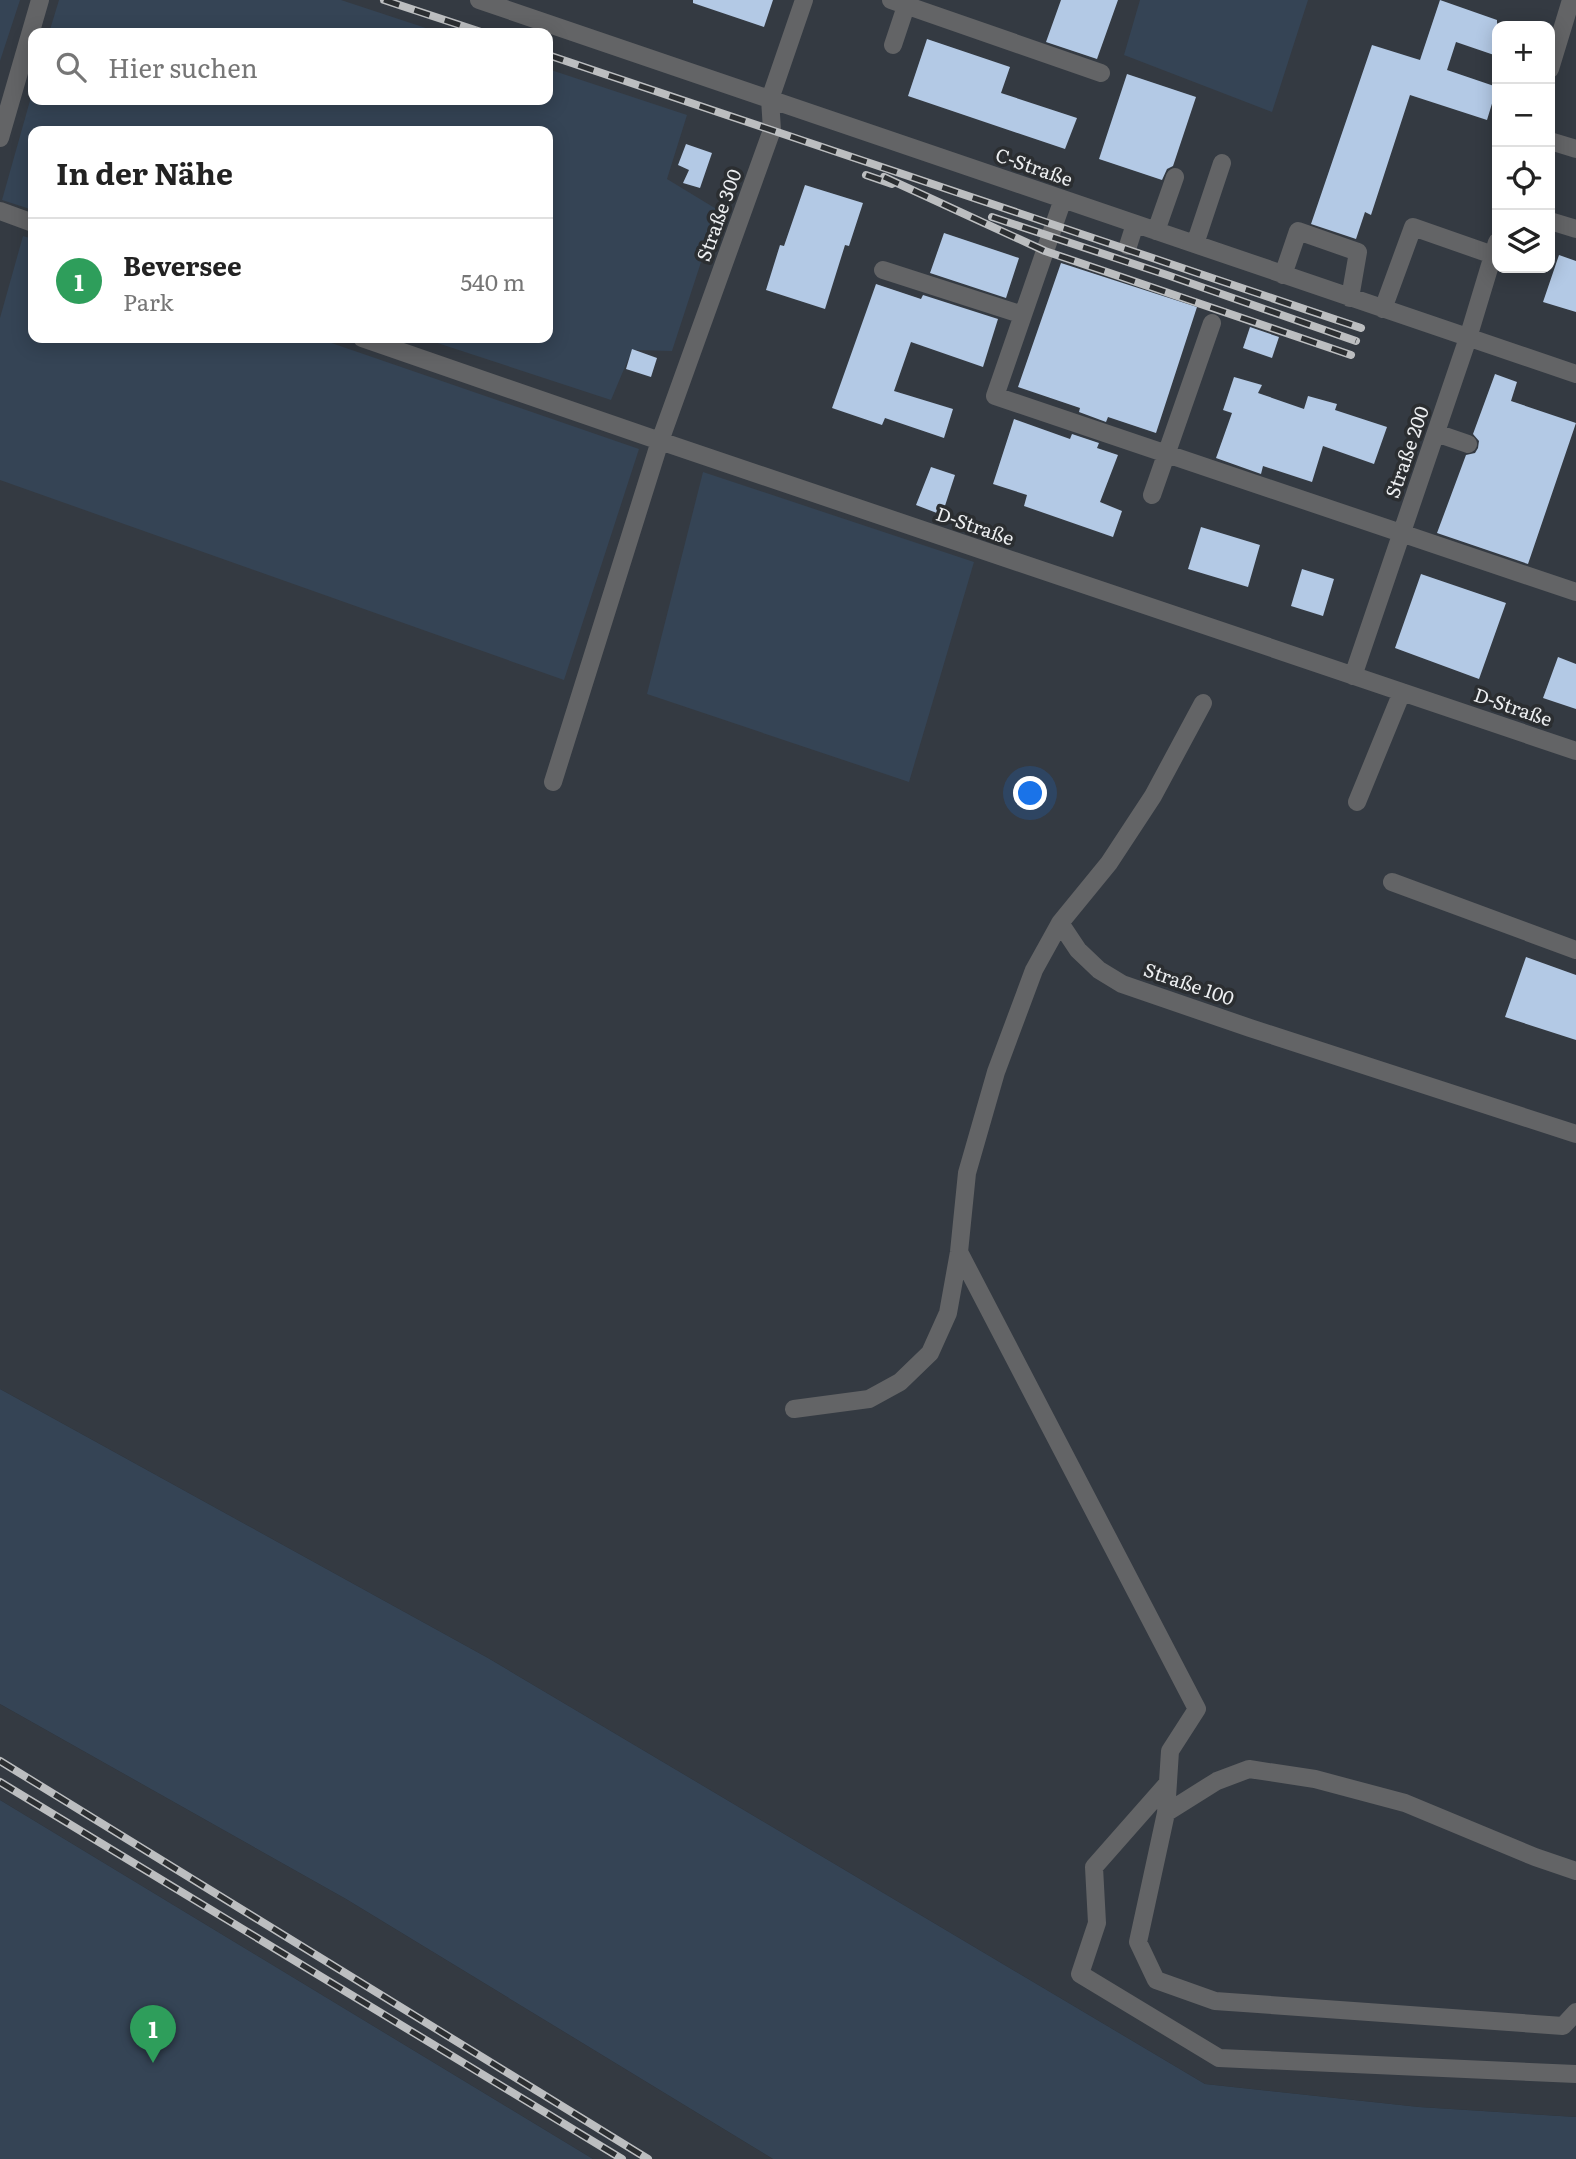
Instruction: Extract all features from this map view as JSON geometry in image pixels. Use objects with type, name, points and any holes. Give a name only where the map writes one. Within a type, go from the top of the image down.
[{"type":"lane","points":[[32,28],[40,0]]},
{"type":"lane","name":"C-Straße","points":[[480,0],[1576,374]]},
{"type":"lane","name":"Straße 300","points":[[553,782],[660,441],[772,130],[770,99],[804,0]]},
{"type":"lane","points":[[1555,53],[1571,0]]},
{"type":"lane","points":[[893,45],[899,3],[1101,74]]},
{"type":"lane","points":[[0,138],[28,41]]},
{"type":"lane","points":[[1555,143],[1576,149]]},
{"type":"lane","points":[[1195,244],[1222,163]]},
{"type":"lane","points":[[1156,231],[1175,177]]},
{"type":"lane","points":[[1063,199],[995,396],[1576,592]]},
{"type":"lane","points":[[0,211],[28,221]]},
{"type":"lane","points":[[1555,223],[1576,229]]},
{"type":"lane","points":[[1128,246],[1135,224]]},
{"type":"lane","points":[[1383,309],[1413,227],[1492,247]]},
{"type":"lane","points":[[1283,275],[1298,231],[1358,252],[1350,298]]},
{"type":"lane","name":"Straße 200","points":[[1353,676],[1468,338],[1492,258]]},
{"type":"lane","points":[[883,270],[1023,315]]},
{"type":"lane","points":[[1152,495],[1212,323]]},
{"type":"lane","name":"D-Straße","points":[[376,343],[1576,751]]},
{"type":"lane","points":[[1436,433],[1468,444]]},
{"type":"lane","points":[[1357,802],[1402,692]]},
{"type":"lane","points":[[794,1409],[869,1399],[900,1382],[930,1353],[948,1313],[959,1252],[967,1173],[996,1072],[1034,970],[1060,923],[1109,863],[1153,796],[1203,703]]},
{"type":"lane","points":[[1392,882],[1576,950]]},
{"type":"lane","name":"Straße 100","points":[[1060,923],[1078,950],[1099,970],[1122,984],[1576,1134]]},
{"type":"lane","points":[[959,1252],[1197,1709],[1170,1751],[1166,1813],[1138,1942],[1156,1980],[1215,2001],[1563,2026],[1576,2012]]},
{"type":"lane","points":[[1166,1813],[1217,1781],[1249,1769],[1315,1779],[1405,1803],[1535,1857],[1576,1871]]},
{"type":"lane","points":[[1168,1783],[1094,1867],[1097,1923],[1080,1974],[1219,2058],[1576,2074]]},
{"type":"shaded area","points":[[0,0],[1576,0],[1576,2117],[1419,2107],[1205,2084],[488,1658],[0,1389]]},
{"type":"shaded area","points":[[0,0],[20,0],[0,61]]},
{"type":"shaded area","points":[[59,0],[341,0],[426,28],[51,28]]},
{"type":"shaded area","points":[[1140,0],[1308,0],[1272,112],[1124,55]]},
{"type":"shaded area","points":[[553,71],[687,115],[667,179],[718,210],[672,351],[632,350],[611,400],[437,343],[553,343],[553,126],[28,126],[28,208],[2,200],[29,105],[553,105]]},
{"type":"shaded area","points":[[23,236],[28,238],[28,343],[332,343],[639,449],[564,680],[0,480],[0,318]]},
{"type":"shaded area","points":[[703,472],[974,562],[909,782],[647,694]]},
{"type":"shaded area","points":[[0,1389],[488,1658],[1205,2084],[1419,2107],[1576,2117],[1576,2159],[773,2159],[346,1899],[0,1704]]},
{"type":"shaded area","points":[[0,1704],[346,1899],[773,2159],[593,2159],[0,1800]]},
{"type":"shaded area","points":[[0,1800],[593,2159],[0,2159]]},
{"type":"building","points":[[693,0],[773,0],[764,27],[693,3]]},
{"type":"building","points":[[1061,0],[1118,0],[1097,59],[1046,42]]},
{"type":"building","points":[[1440,0],[1497,20],[1492,21],[1492,54],[1456,42],[1447,70],[1492,85],[1492,104],[1487,120],[1410,95],[1371,215],[1365,212],[1356,239],[1311,224],[1372,45],[1420,60]]},
{"type":"building","points":[[927,39],[1010,67],[1001,93],[1077,118],[1065,149],[908,96]]},
{"type":"building","points":[[1127,74],[1196,97],[1173,166],[1167,169],[1162,180],[1099,159]]},
{"type":"building","points":[[686,144],[712,153],[700,188],[683,183],[689,170],[678,165]]},
{"type":"building","points":[[805,185],[863,203],[849,246],[845,245],[825,309],[766,290],[780,245],[784,246]]},
{"type":"building","points":[[944,233],[1019,258],[1006,298],[930,273]]},
{"type":"building","points":[[1559,255],[1576,261],[1576,312],[1543,302]]},
{"type":"building","points":[[1061,263],[1197,307],[1156,433],[1108,417],[1106,422],[1079,412],[1080,408],[1018,387]]},
{"type":"building","points":[[876,284],[921,299],[923,295],[998,319],[983,367],[911,342],[894,391],[953,409],[944,438],[885,418],[882,425],[832,408]]},
{"type":"building","points":[[1250,327],[1279,337],[1272,358],[1243,348]]},
{"type":"building","points":[[632,349],[657,358],[651,377],[626,369]]},
{"type":"building","points":[[1495,374],[1517,382],[1511,401],[1576,423],[1528,564],[1437,533],[1466,455],[1475,453],[1478,448],[1479,441],[1473,434]]},
{"type":"building","points":[[1234,377],[1262,385],[1258,393],[1304,409],[1308,396],[1337,404],[1335,410],[1387,427],[1374,464],[1323,446],[1312,482],[1263,466],[1261,474],[1216,458],[1232,413],[1223,410]]},
{"type":"building","points":[[1014,419],[1070,439],[1072,434],[1099,443],[1097,448],[1118,455],[1100,502],[1122,511],[1113,537],[1024,506],[1027,495],[993,484]]},
{"type":"building","points":[[931,467],[955,475],[942,515],[916,505]]},
{"type":"building","points":[[1201,527],[1260,545],[1248,587],[1188,569]]},
{"type":"building","points":[[1302,569],[1334,579],[1323,616],[1291,606]]},
{"type":"building","points":[[1421,574],[1506,603],[1479,679],[1395,648]]},
{"type":"building","points":[[1558,657],[1576,664],[1576,709],[1543,698]]},
{"type":"building","points":[[1526,957],[1576,975],[1576,1040],[1505,1017]]},
{"type":"railway","points":[[384,0],[469,28]]},
{"type":"railway","points":[[553,57],[1361,328]]},
{"type":"railway","points":[[866,175],[892,184]]},
{"type":"railway","points":[[884,177],[1045,251],[1351,355]]},
{"type":"railway","points":[[992,217],[1356,341]]},
{"type":"railway","points":[[0,1761],[648,2159]]},
{"type":"railway","points":[[0,1782],[622,2159]]},
{"type":"place","name":"Beversee","points":[[153,2063]]}]
